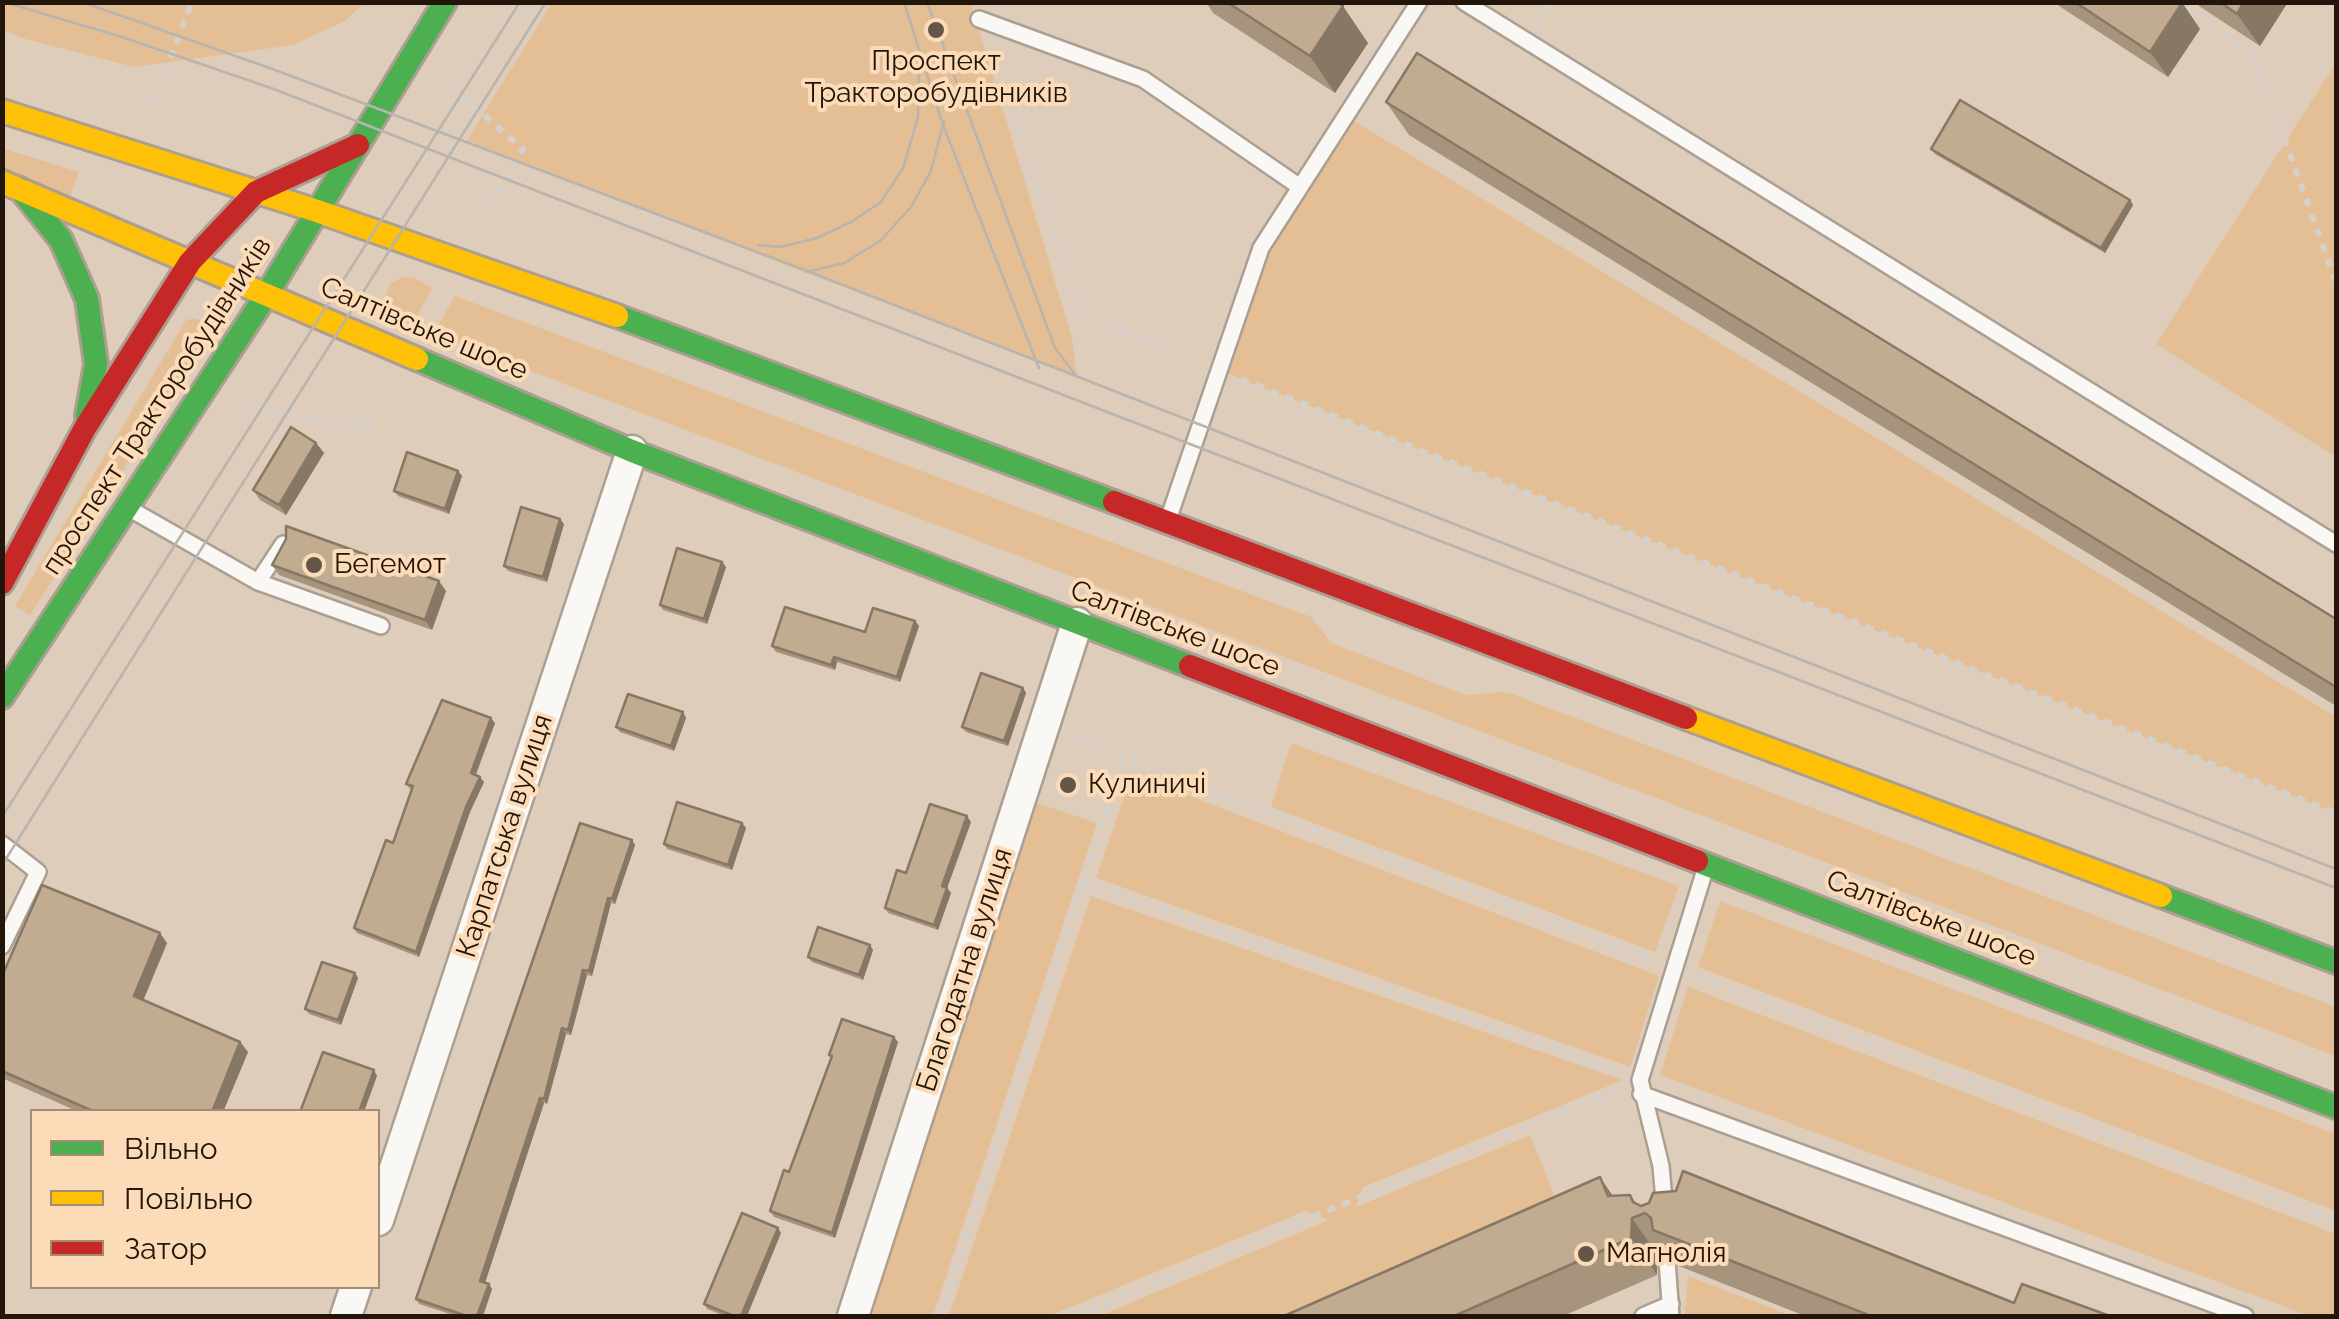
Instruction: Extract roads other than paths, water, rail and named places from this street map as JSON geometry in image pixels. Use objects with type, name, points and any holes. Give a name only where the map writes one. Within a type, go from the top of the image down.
[{"type":"main road","name":"проспект Тракторобудівників","points":[[2,697],[267,294],[445,2]]},
{"type":"main road","points":[[2,110],[317,211],[668,334],[2336,962]]},
{"type":"main road","name":"проспект Тракторобудівників","points":[[2,583],[85,428],[190,262],[256,192],[358,146]]},
{"type":"main road","points":[[11,186],[62,240],[88,299],[96,364],[85,428]]},
{"type":"main road","name":"Салтівське шосе","points":[[11,186],[632,452],[2336,1107]]},
{"type":"street","name":"Карпатська вулиця","points":[[380,1214],[632,452]]},
{"type":"street","name":"Благодатна вулиця","points":[[853,1316],[1077,623]]},
{"type":"street","points":[[346,1316],[355,1289]]},
{"type":"lane","points":[[1168,522],[1261,248],[1419,2]]},
{"type":"lane","points":[[1464,2],[2336,544]]},
{"type":"lane","points":[[979,18],[1143,79],[1300,187]]},
{"type":"lane","points":[[126,507],[258,582],[381,626]]},
{"type":"lane","points":[[258,582],[283,544]]},
{"type":"lane","points":[[2,844],[38,872],[2,946]]},
{"type":"lane","points":[[1667,1231],[1661,1166],[1640,1087],[1706,864]]},
{"type":"lane","points":[[1640,1087],[2246,1316]]},
{"type":"lane","points":[[1643,1316],[1671,1310],[1667,1260]]},
{"type":"tram line","points":[[4,2],[271,88],[2336,888]]},
{"type":"tram line","points":[[82,2],[278,71],[810,272],[2336,869]]},
{"type":"tram line","points":[[2,817],[520,2]]},
{"type":"tram line","points":[[2,865],[546,2]]},
{"type":"tram line","points":[[904,2],[943,125],[1039,368]]},
{"type":"tram line","points":[[927,2],[1055,348],[1077,377]]},
{"type":"tram line","points":[[758,245],[780,247],[817,238],[881,202],[903,168],[918,117],[919,70]]},
{"type":"tram line","points":[[806,272],[844,263],[880,241],[911,207],[931,171],[944,121]]},
{"type":"place","name":"Проспект Тракторобудівників","points":[[936,30]]},
{"type":"place","name":"Бегемот","points":[[314,565]]},
{"type":"place","name":"Кулиничі","points":[[1068,785]]},
{"type":"place","name":"Магнолія","points":[[1586,1254]]}]
